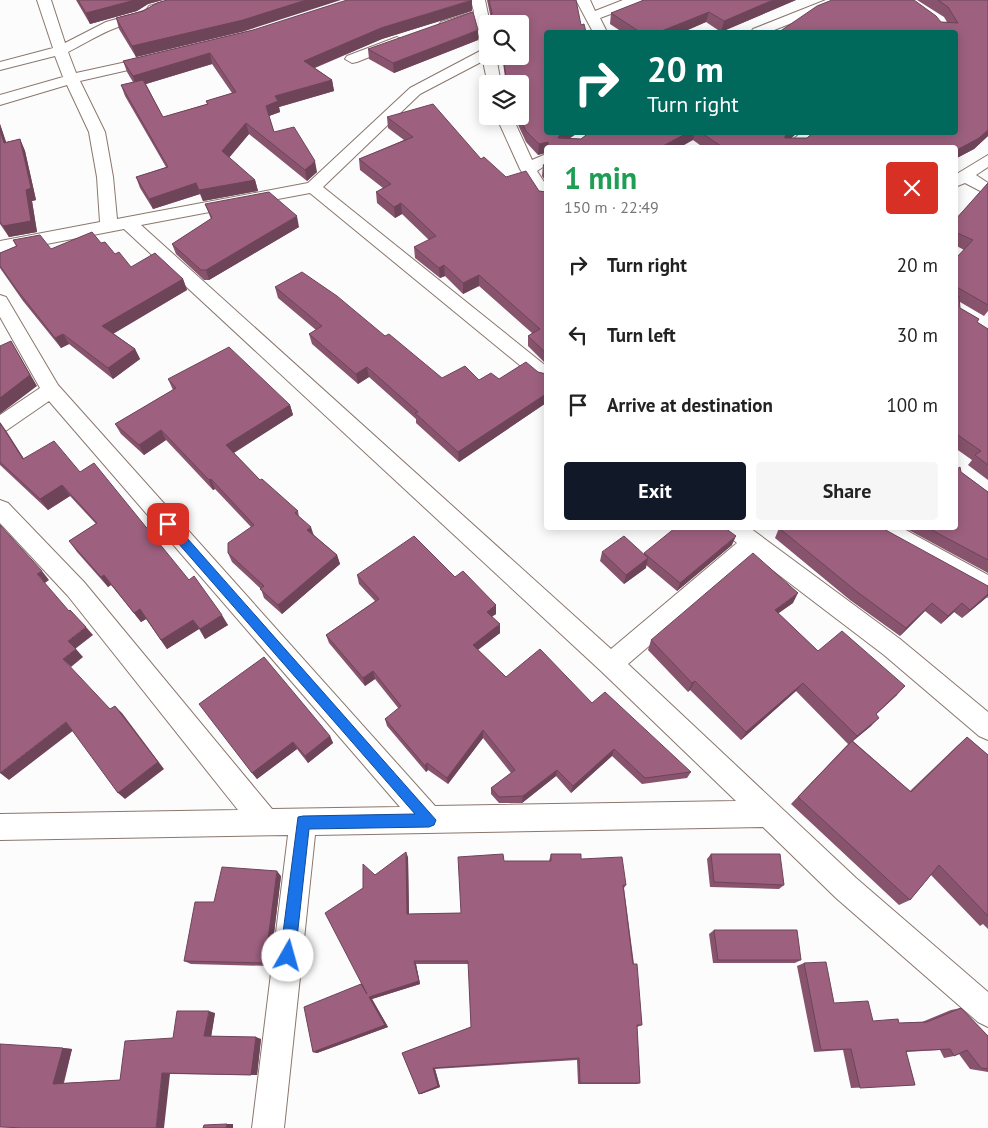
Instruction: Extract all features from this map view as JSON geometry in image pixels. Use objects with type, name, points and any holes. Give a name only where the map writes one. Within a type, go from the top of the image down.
[{"type":"street","points":[[44,0],[71,79],[97,132],[105,177],[119,225],[611,664],[846,888],[988,1012]]},
{"type":"street","points":[[0,66],[60,51],[111,25],[151,13],[151,4],[185,0]]},
{"type":"street","points":[[583,0],[599,30]]},
{"type":"street","points":[[591,17],[635,0]]},
{"type":"street","points":[[763,30],[838,0]]},
{"type":"street","points":[[434,29],[480,7]]},
{"type":"street","points":[[352,59],[406,38]]},
{"type":"street","points":[[0,100],[71,79],[168,56]]},
{"type":"street","points":[[0,247],[313,187],[415,91],[479,57]]},
{"type":"street","points":[[508,125],[528,169],[544,194]]},
{"type":"street","points":[[795,145],[809,135]]},
{"type":"street","points":[[528,169],[544,160]]},
{"type":"street","points":[[960,179],[988,160]]},
{"type":"street","points":[[960,179],[988,190]]},
{"type":"street","points":[[313,187],[544,374]]},
{"type":"street","points":[[0,301],[50,390],[429,820]]},
{"type":"street","points":[[0,425],[50,390]]},
{"type":"street","points":[[0,509],[76,588],[266,823]]},
{"type":"street","points":[[737,530],[892,647],[988,728]]},
{"type":"street","points":[[887,530],[935,555],[988,587]]},
{"type":"street","points":[[611,664],[753,543]]},
{"type":"street","points":[[0,827],[769,814]]},
{"type":"street","points":[[268,1128],[303,822]]},
{"type":"building","points":[[78,0],[135,0],[86,13]]},
{"type":"building","points":[[167,0],[306,0],[243,20],[132,46],[116,18],[143,11]]},
{"type":"building","points":[[347,0],[472,0],[381,28],[304,61],[332,80],[275,96],[278,101],[266,106],[274,132],[294,127],[315,161],[305,170],[246,123],[222,151],[255,180],[199,190],[196,183],[149,199],[136,177],[168,167],[121,85],[143,80],[163,117],[208,104],[206,101],[236,92],[210,53],[133,76],[123,61],[253,30]]},
{"type":"building","points":[[489,0],[576,0],[581,25],[584,24],[586,30],[544,30],[544,135],[560,135],[558,138],[581,139],[586,135],[683,135],[665,145],[548,145],[548,142],[539,144],[526,131],[523,125],[529,125],[529,75],[506,75],[504,65],[529,65],[529,15],[492,15]]},
{"type":"building","points":[[644,0],[773,0],[724,21],[709,12],[664,30],[637,30],[611,13]]},
{"type":"building","points":[[832,0],[914,0],[941,22],[958,23],[948,7],[938,0],[988,0],[988,130],[979,138],[958,149],[958,145],[720,145],[704,135],[786,135],[785,138],[807,138],[810,135],[958,135],[958,30],[782,30],[817,6]]},
{"type":"building","points":[[473,12],[478,30],[393,63],[368,49]]},
{"type":"building","points":[[433,104],[481,159],[484,157],[506,177],[526,171],[539,191],[544,192],[544,351],[528,336],[540,329],[479,275],[463,283],[444,265],[439,268],[414,247],[436,236],[401,203],[394,207],[376,192],[391,184],[359,159],[413,137],[387,117]]},
{"type":"building","points":[[0,130],[4,143],[20,139],[31,188],[26,190],[31,221],[3,226],[0,222]]},
{"type":"building","points":[[988,183],[988,305],[958,288],[958,256],[973,240],[958,233],[958,217]]},
{"type":"building","points":[[269,192],[297,216],[206,270],[201,270],[172,244],[212,218],[205,204]]},
{"type":"building","points":[[92,232],[101,243],[105,242],[115,254],[119,252],[131,267],[155,253],[183,279],[102,326],[135,349],[108,368],[63,334],[55,338],[0,266],[0,253],[17,246],[13,240],[40,235],[51,249]]},
{"type":"building","points":[[302,272],[337,296],[385,336],[389,334],[442,378],[465,366],[479,380],[491,373],[499,379],[526,362],[538,372],[544,374],[544,395],[458,452],[415,413],[418,412],[367,367],[356,374],[309,334],[322,326],[275,287]]},
{"type":"building","points":[[958,297],[960,308],[979,319],[977,322],[988,329],[988,465],[975,455],[981,451],[958,435]]},
{"type":"building","points":[[11,341],[30,375],[0,398],[0,346]]},
{"type":"building","points":[[229,347],[290,405],[226,445],[260,480],[262,479],[298,511],[295,513],[311,527],[307,530],[337,555],[278,605],[260,589],[264,586],[228,553],[228,543],[254,525],[161,430],[139,445],[115,424],[176,388],[168,379]]},
{"type":"building","points":[[0,423],[23,459],[54,441],[80,472],[94,463],[189,580],[194,576],[222,615],[200,629],[193,620],[161,640],[140,609],[134,613],[104,575],[101,577],[69,541],[97,523],[62,485],[40,499],[0,462]]},
{"type":"building","points":[[960,467],[961,472],[988,492],[988,560],[932,530],[958,530],[958,468]]},
{"type":"building","points":[[0,525],[42,571],[37,574],[69,611],[86,627],[68,641],[76,649],[63,659],[110,709],[115,706],[158,762],[118,793],[66,722],[0,773]]},
{"type":"building","points":[[673,530],[728,530],[736,536],[680,583],[644,553]]},
{"type":"building","points":[[781,530],[886,530],[988,586],[988,594],[970,610],[962,603],[948,616],[932,603],[906,628],[856,591]]},
{"type":"building","points":[[414,536],[455,577],[463,571],[496,605],[487,612],[500,624],[473,645],[506,677],[540,649],[592,703],[605,692],[691,772],[645,778],[614,749],[573,786],[557,770],[523,796],[499,797],[491,788],[515,770],[483,730],[447,778],[427,763],[425,766],[385,719],[401,706],[373,671],[363,678],[326,635],[379,599],[357,575]]},
{"type":"building","points":[[624,536],[648,558],[626,575],[602,552]]},
{"type":"building","points":[[753,553],[798,593],[775,610],[818,651],[842,631],[905,686],[876,714],[879,718],[857,736],[803,683],[746,732],[695,681],[692,683],[651,640]]},
{"type":"building","points":[[264,657],[330,736],[305,756],[293,742],[252,773],[199,704]]},
{"type":"building","points":[[967,737],[988,755],[988,916],[939,865],[910,900],[798,797],[852,741],[911,792]]},
{"type":"building","points":[[406,852],[407,914],[461,913],[458,857],[503,854],[504,861],[551,861],[551,854],[581,854],[581,859],[622,857],[626,885],[623,885],[633,964],[637,964],[642,1025],[637,1025],[640,1083],[580,1083],[579,1058],[433,1068],[438,1086],[419,1094],[402,1053],[471,1027],[468,961],[414,961],[419,981],[369,997],[385,1025],[313,1052],[304,1007],[361,984],[367,994],[325,913],[363,888],[363,864],[375,875]]},
{"type":"building","points":[[711,854],[780,854],[784,885],[714,882]]},
{"type":"building","points":[[222,867],[277,871],[265,963],[184,961],[195,902],[214,902]]},
{"type":"building","points":[[714,930],[797,930],[801,960],[718,960]]},
{"type":"building","points":[[826,962],[834,1003],[868,1001],[873,1021],[898,1019],[899,1023],[927,1022],[961,1008],[988,1036],[988,1069],[981,1068],[967,1050],[954,1056],[950,1049],[906,1051],[915,1085],[860,1088],[851,1049],[821,1050],[804,963]]},
{"type":"building","points":[[177,1011],[209,1011],[204,1036],[256,1037],[251,1075],[162,1073],[156,1128],[0,1127],[0,1044],[63,1048],[53,1084],[120,1080],[125,1041],[173,1038]]},
{"type":"building","points":[[227,1124],[226,1128],[203,1128],[204,1125]]},
{"type":"route","points":[[168,524],[429,820],[303,822],[288,956]]}]
